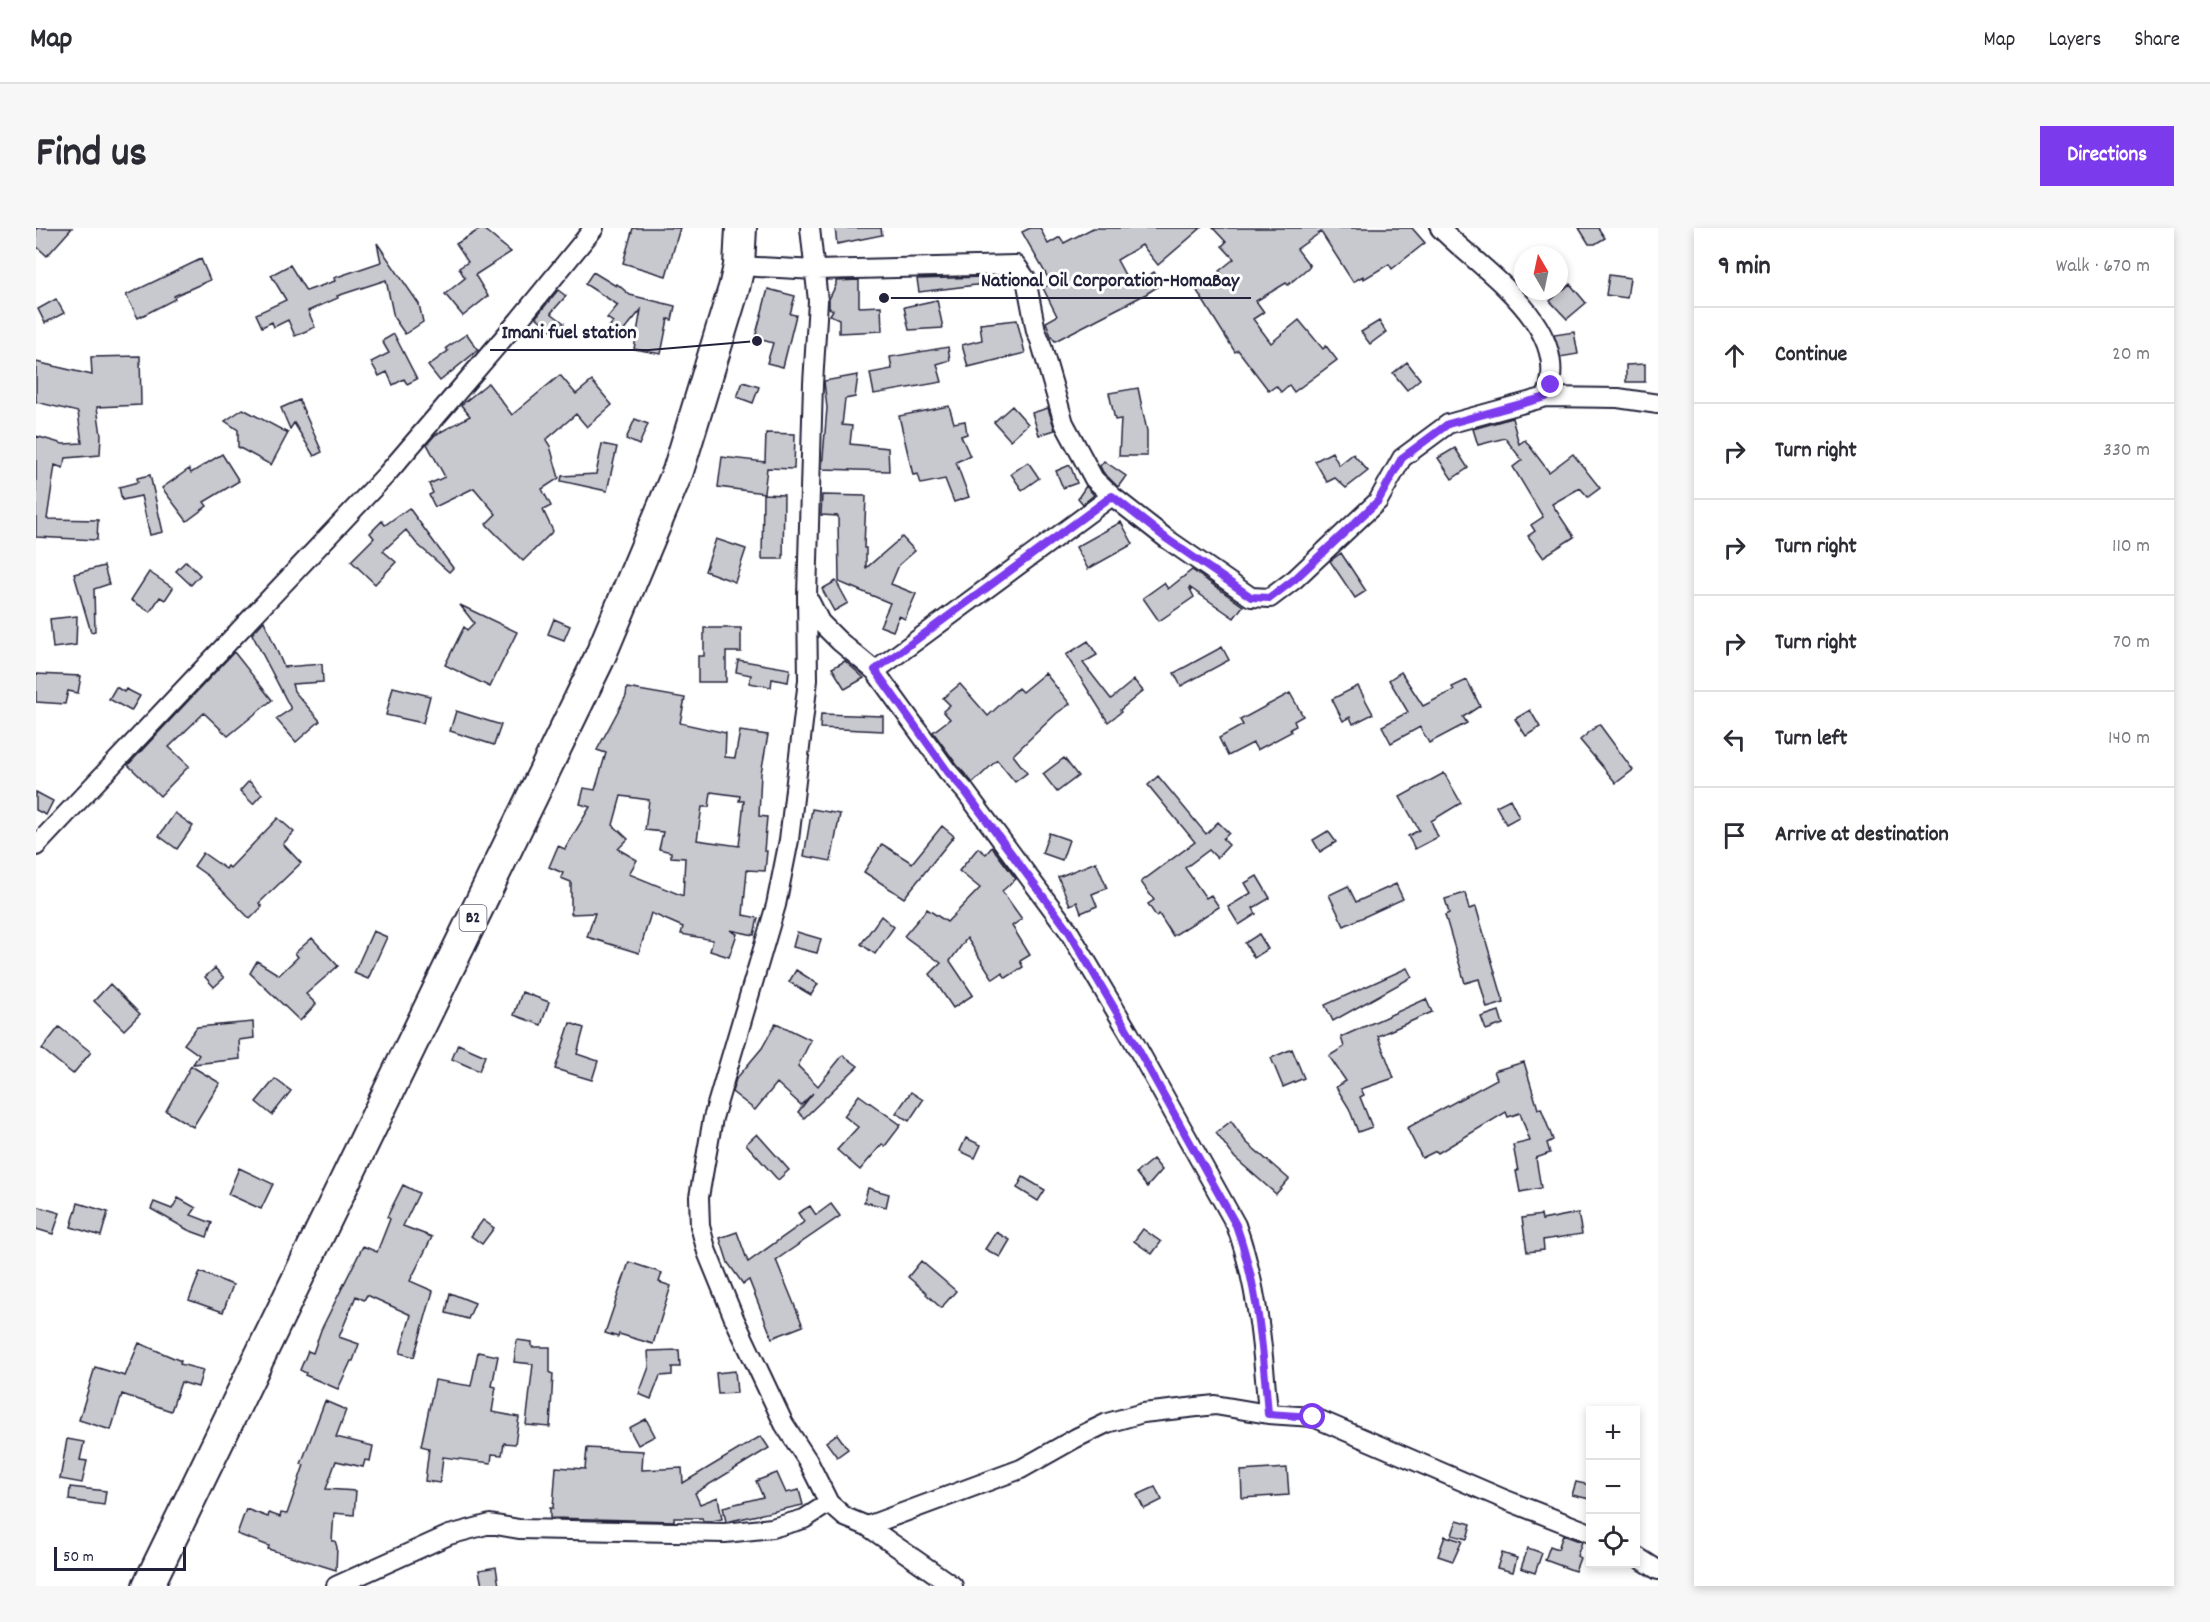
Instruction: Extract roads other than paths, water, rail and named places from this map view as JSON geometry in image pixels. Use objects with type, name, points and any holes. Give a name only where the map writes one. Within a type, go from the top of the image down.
[{"type":"highway","name":"B2","points":[[148,1586],[599,659],[678,471],[739,266],[741,228]]},
{"type":"street","points":[[36,846],[386,475],[519,320],[594,228]]},
{"type":"street","points":[[810,228],[818,301],[813,384],[807,596],[808,680],[789,840],[776,905],[713,1118],[699,1197],[700,1226],[707,1252],[734,1318],[784,1424],[808,1461],[829,1503],[844,1517],[867,1526],[953,1586]]},
{"type":"street","points":[[1440,228],[1514,296],[1532,318],[1547,344],[1552,368],[1551,385],[1546,397]]},
{"type":"street","points":[[739,266],[816,270],[1016,265],[1026,279],[1036,331],[1064,423],[1094,479],[1167,539],[1251,597],[1270,598],[1295,579],[1378,501],[1402,458],[1448,424],[1546,397],[1618,398],[1658,404]]},
{"type":"street","points":[[875,670],[1112,496]]},
{"type":"street","points":[[807,596],[820,622],[839,641],[875,670],[948,772],[965,791],[1068,930],[1129,1033],[1236,1225],[1246,1253],[1261,1329],[1268,1414]]},
{"type":"street","points":[[867,1526],[1021,1468],[1107,1424],[1143,1413],[1215,1405],[1268,1414],[1313,1417],[1506,1500],[1586,1531]]},
{"type":"street","points":[[336,1586],[449,1534],[490,1524],[519,1529],[725,1533],[772,1528],[804,1519],[829,1503]]},
{"type":"street","points":[[1640,1559],[1658,1570]]},
{"type":"place","name":"National Oil Corporation-HomaBay","points":[[884,298]]},
{"type":"place","name":"Imani fuel station","points":[[757,341]]}]
